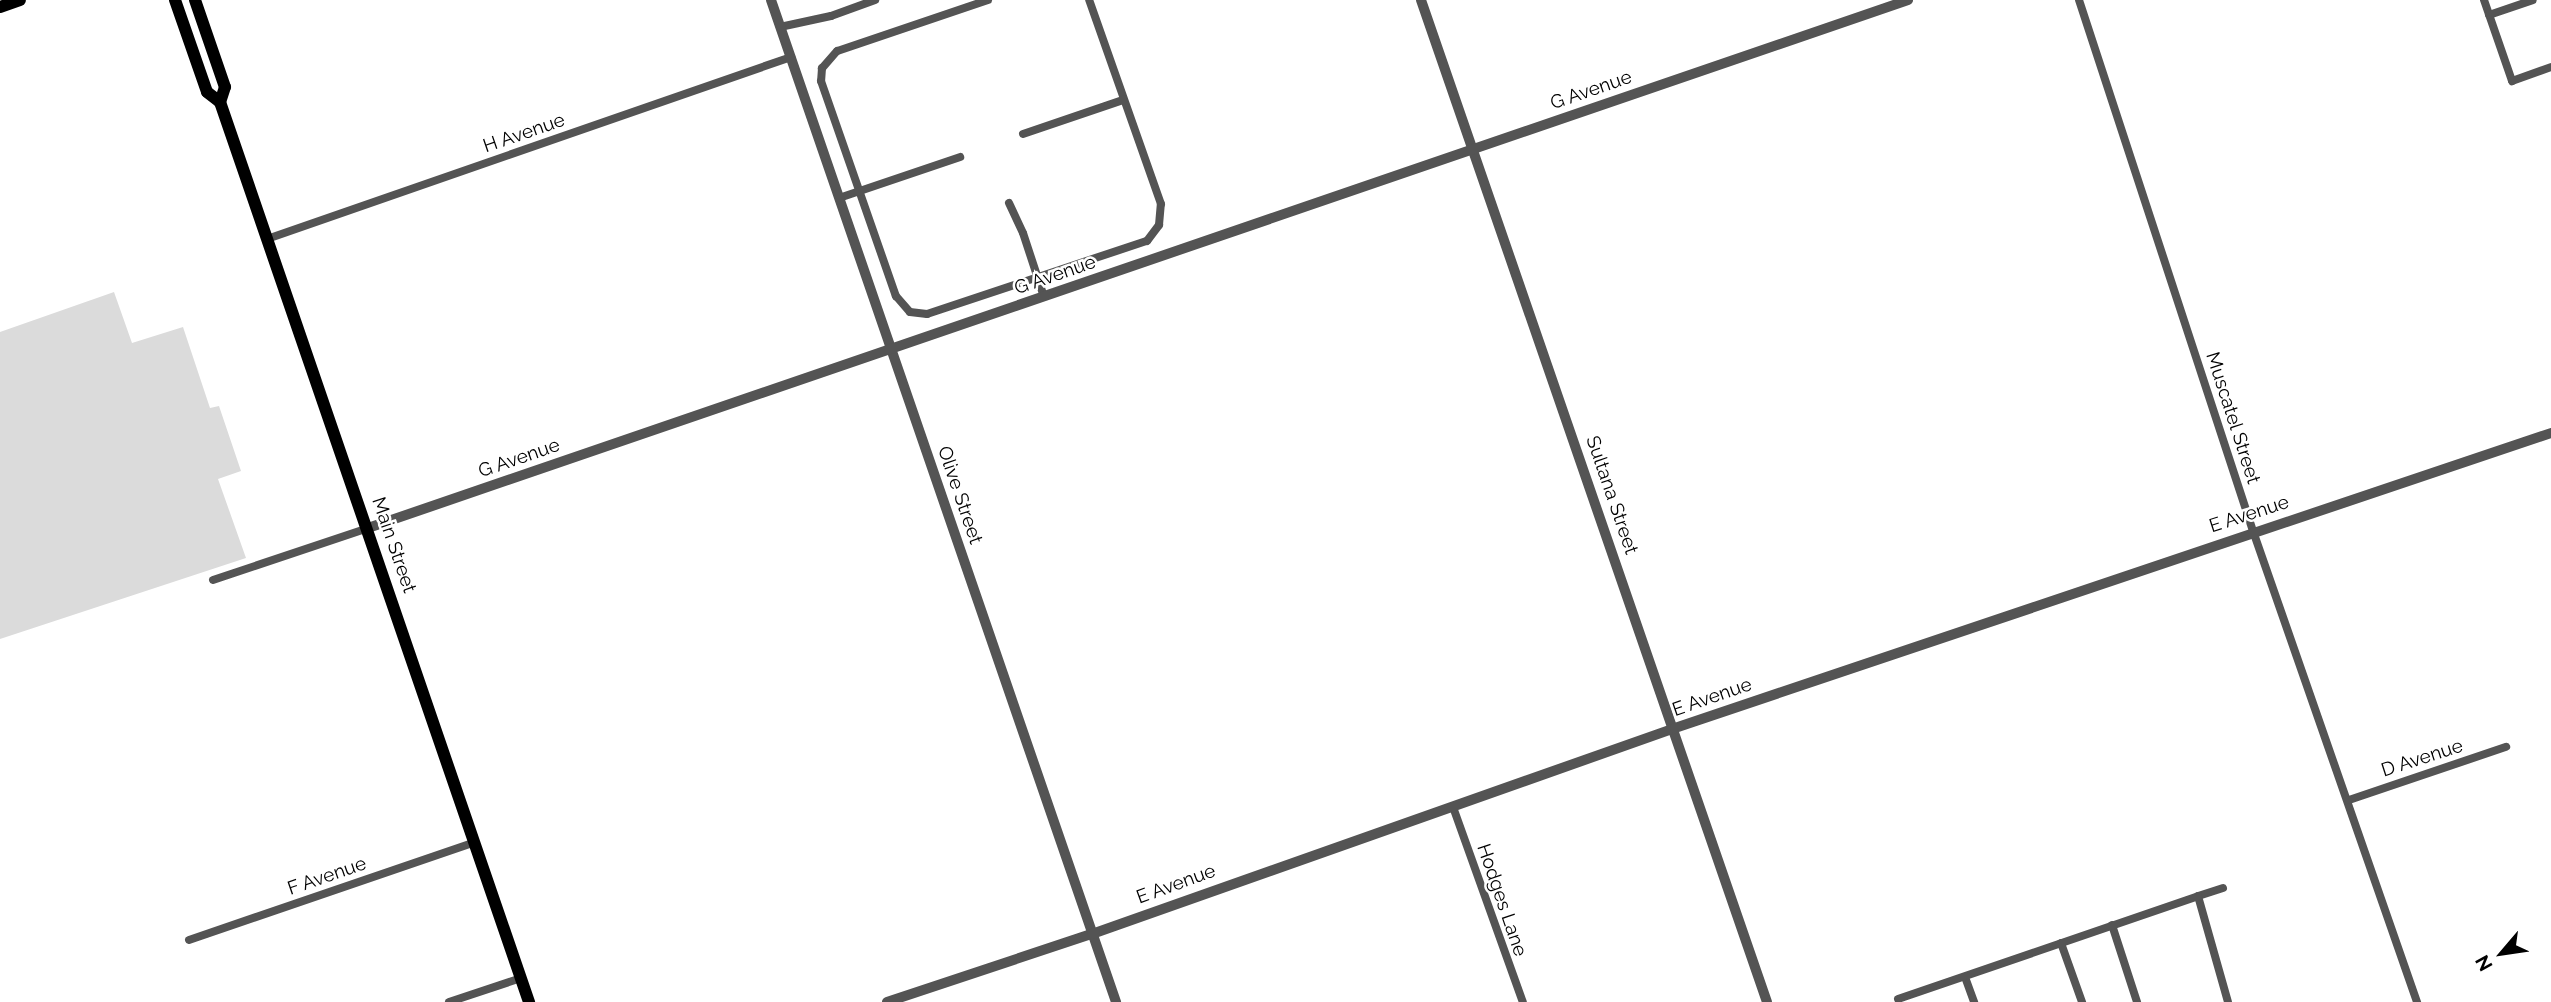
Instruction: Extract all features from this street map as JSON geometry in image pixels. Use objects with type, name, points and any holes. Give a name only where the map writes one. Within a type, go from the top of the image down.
[{"type":"main road","points":[[0,7],[20,0]]},
{"type":"main road","name":"Main Street","points":[[175,0],[207,92],[220,102],[529,1002]]},
{"type":"main road","name":"Main Street","points":[[195,0],[225,87],[220,102]]},
{"type":"street","name":"Olive Street","points":[[771,0],[1116,1002]]},
{"type":"street","points":[[780,27],[831,16],[875,0]]},
{"type":"street","points":[[988,0],[837,51],[828,58],[822,68],[821,81],[896,296],[910,312],[928,314],[1147,241],[1159,225],[1161,204],[1089,0]]},
{"type":"street","name":"Sultana Street","points":[[1421,0],[1675,728],[1767,1002]]},
{"type":"street","name":"G Avenue","points":[[213,580],[1908,0]]},
{"type":"street","name":"Muscatel Street","points":[[2079,0],[2253,531],[2417,1002]]},
{"type":"street","points":[[2484,0],[2512,81],[2551,68]]},
{"type":"street","points":[[2489,15],[2533,0]]},
{"type":"street","name":"H Avenue","points":[[267,239],[791,57]]},
{"type":"street","points":[[1023,134],[1123,100]]},
{"type":"street","points":[[839,198],[960,157]]},
{"type":"street","points":[[1009,203],[1044,297]]},
{"type":"street","name":"E Avenue","points":[[887,1002],[1093,934],[1376,831],[1453,807],[1675,728],[2253,531],[2550,437]]},
{"type":"street","name":"D Avenue","points":[[2348,800],[2506,747]]},
{"type":"street","name":"Hodges Lane","points":[[1453,807],[1523,1002]]},
{"type":"street","name":"F Avenue","points":[[188,940],[475,842]]},
{"type":"street","points":[[1898,999],[2223,888]]},
{"type":"street","points":[[2198,896],[2228,1002]]},
{"type":"street","points":[[2112,925],[2137,1002]]},
{"type":"street","points":[[2061,943],[2082,1002]]},
{"type":"street","points":[[1965,976],[1974,1002]]},
{"type":"street","points":[[449,1002],[521,978]]},
{"type":"shaded area","points":[[114,292],[132,343],[183,327],[210,408],[219,406],[241,471],[218,479],[246,558],[0,639],[0,332]]}]
